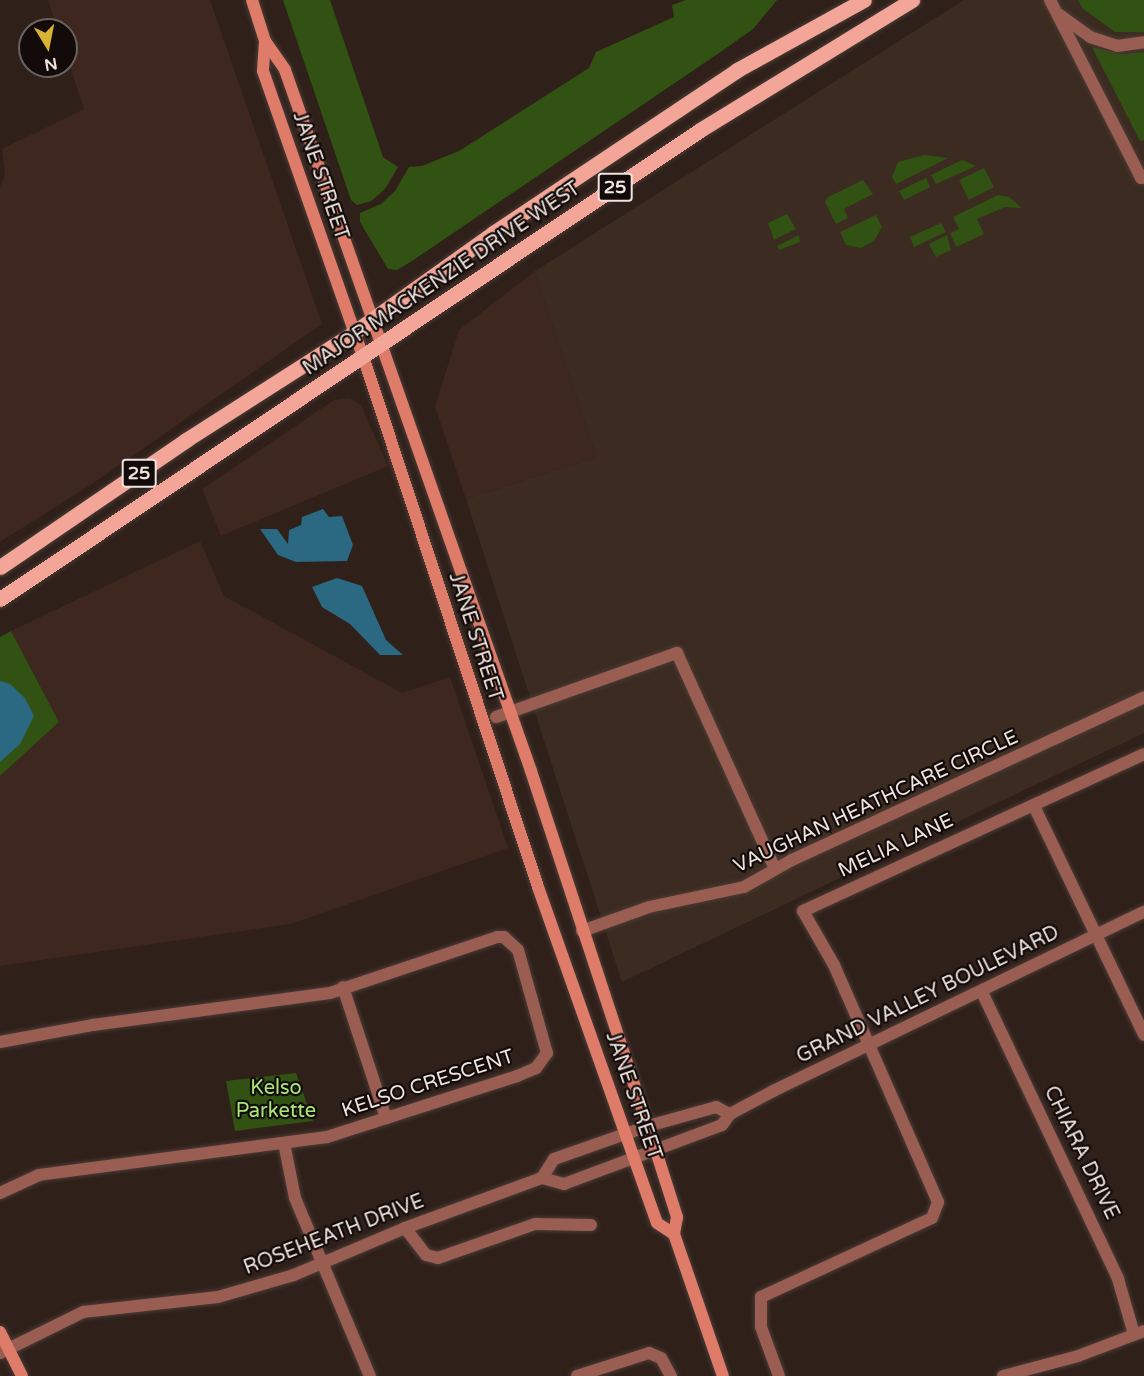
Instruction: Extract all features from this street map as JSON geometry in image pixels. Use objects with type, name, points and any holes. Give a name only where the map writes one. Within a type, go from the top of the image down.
[{"type":"main road","name":"JANE STREET","points":[[252,0],[265,41],[285,70],[510,712],[648,1126],[676,1217],[674,1234],[723,1376]]},
{"type":"main road","name":"MAJOR MACKENZIE DRIVE WEST","points":[[0,567],[194,435],[353,333],[737,70],[864,0]]},
{"type":"main road","name":"MAJOR MACKENZIE DRIVE WEST","points":[[0,599],[364,359],[700,130],[912,0]]},
{"type":"main road","name":"JANE STREET","points":[[265,41],[263,71],[364,359],[534,877],[657,1223],[674,1234]]},
{"type":"main road","points":[[0,1332],[4,1351],[22,1376]]},
{"type":"street","points":[[1050,0],[1143,178]]},
{"type":"street","points":[[1056,12],[1090,37],[1117,46],[1144,42]]},
{"type":"street","points":[[496,717],[677,653],[775,869]]},
{"type":"street","name":"VAUGHAN HEATHCARE CIRCLE","points":[[582,931],[667,902],[731,891],[1144,697]]},
{"type":"street","name":"MELIA LANE","points":[[871,1046],[834,965],[802,911],[904,861],[1034,806],[1144,754]]},
{"type":"street","points":[[1034,806],[1098,934],[1144,1035]]},
{"type":"street","name":"GRAND VALLEY BOULEVARD","points":[[634,1156],[722,1125],[730,1114],[1144,912]]},
{"type":"street","name":"KELSO CRESCENT","points":[[0,1042],[93,1025],[330,993],[496,936],[504,937],[518,950],[545,1042],[544,1061],[517,1076],[327,1137],[39,1174],[0,1193]]},
{"type":"street","points":[[343,987],[386,1118]]},
{"type":"street","name":"CHIARA DRIVE","points":[[982,992],[1118,1279],[1139,1332]]},
{"type":"street","points":[[779,1376],[761,1327],[761,1297],[932,1218],[938,1202],[871,1046]]},
{"type":"street","points":[[627,1134],[716,1107],[730,1114]]},
{"type":"street","name":"ROSEHEATH DRIVE","points":[[542,1178],[554,1159],[627,1134]]},
{"type":"street","points":[[285,1143],[295,1198],[370,1376]]},
{"type":"street","name":"ROSEHEATH DRIVE","points":[[4,1351],[83,1312],[109,1306],[218,1297],[294,1275],[405,1228],[542,1178],[564,1184],[634,1156]]},
{"type":"street","points":[[405,1228],[426,1255],[438,1258],[535,1224],[591,1225]]},
{"type":"street","points":[[1003,1376],[1078,1356],[1139,1332]]},
{"type":"street","points":[[577,1376],[649,1353],[661,1359],[671,1376]]},
{"type":"shaded area","points":[[48,0],[210,0],[322,324],[95,482],[0,542],[0,187],[5,175],[2,149],[84,109],[74,78],[78,78],[78,18],[54,18]]},
{"type":"shaded area","points":[[964,0],[1144,0],[1144,733],[622,982],[466,499],[597,457],[535,271]]},
{"type":"shaded area","points":[[535,271],[597,457],[466,499],[435,406],[459,330]]},
{"type":"shaded area","points":[[350,398],[361,405],[388,466],[221,536],[202,489],[334,400]]},
{"type":"shaded area","points":[[200,541],[224,596],[402,693],[450,677],[508,848],[291,924],[0,966],[0,776],[59,722],[11,631]]},
{"type":"green space","points":[[283,0],[330,0],[383,157],[398,167],[385,189],[371,201],[357,205],[351,200]]},
{"type":"green space","points":[[686,0],[777,0],[753,29],[722,51],[412,261],[397,270],[388,269],[360,222],[360,213],[381,204],[395,191],[409,167],[422,166],[459,151],[589,68],[596,52],[674,17],[672,5]]},
{"type":"green space","points":[[1078,0],[1144,0],[1144,32],[1115,32],[1082,8]]},
{"type":"green space","points":[[1092,47],[1122,54],[1144,52],[1144,140],[1140,141]]},
{"type":"green space","points":[[924,155],[948,158],[896,184],[892,177],[898,162]]},
{"type":"green space","points":[[962,160],[976,166],[936,184],[931,175]]},
{"type":"green space","points":[[984,168],[994,187],[969,200],[959,180]]},
{"type":"green space","points":[[926,178],[930,187],[904,200],[899,191]]},
{"type":"green space","points":[[863,180],[873,194],[844,209],[848,218],[836,224],[825,202],[828,197]]},
{"type":"green space","points":[[998,195],[1009,197],[1022,208],[1005,207],[977,219],[984,234],[956,247],[950,233],[959,229],[953,217]]},
{"type":"green space","points":[[787,214],[796,229],[774,240],[768,223]]},
{"type":"green space","points":[[876,215],[882,227],[874,241],[861,248],[846,245],[840,232]]},
{"type":"green space","points":[[941,223],[946,232],[914,247],[910,237]]},
{"type":"green space","points":[[799,235],[800,242],[779,250],[777,246]]},
{"type":"green space","points":[[947,235],[951,250],[936,257],[929,244]]},
{"type":"green space","points":[[11,631],[59,722],[0,776],[0,637]]},
{"type":"green space","name":"Kelso Parkette","points":[[296,1073],[313,1121],[235,1131],[226,1081]]},
{"type":"water","points":[[323,509],[329,517],[342,516],[353,545],[347,561],[296,562],[278,555],[260,529],[277,529],[288,544],[289,530],[301,525],[302,517]]},
{"type":"water","points":[[337,578],[362,586],[386,640],[403,655],[380,655],[350,624],[322,607],[312,587]]},
{"type":"water","points":[[0,681],[10,684],[25,698],[34,716],[20,744],[0,762]]}]
